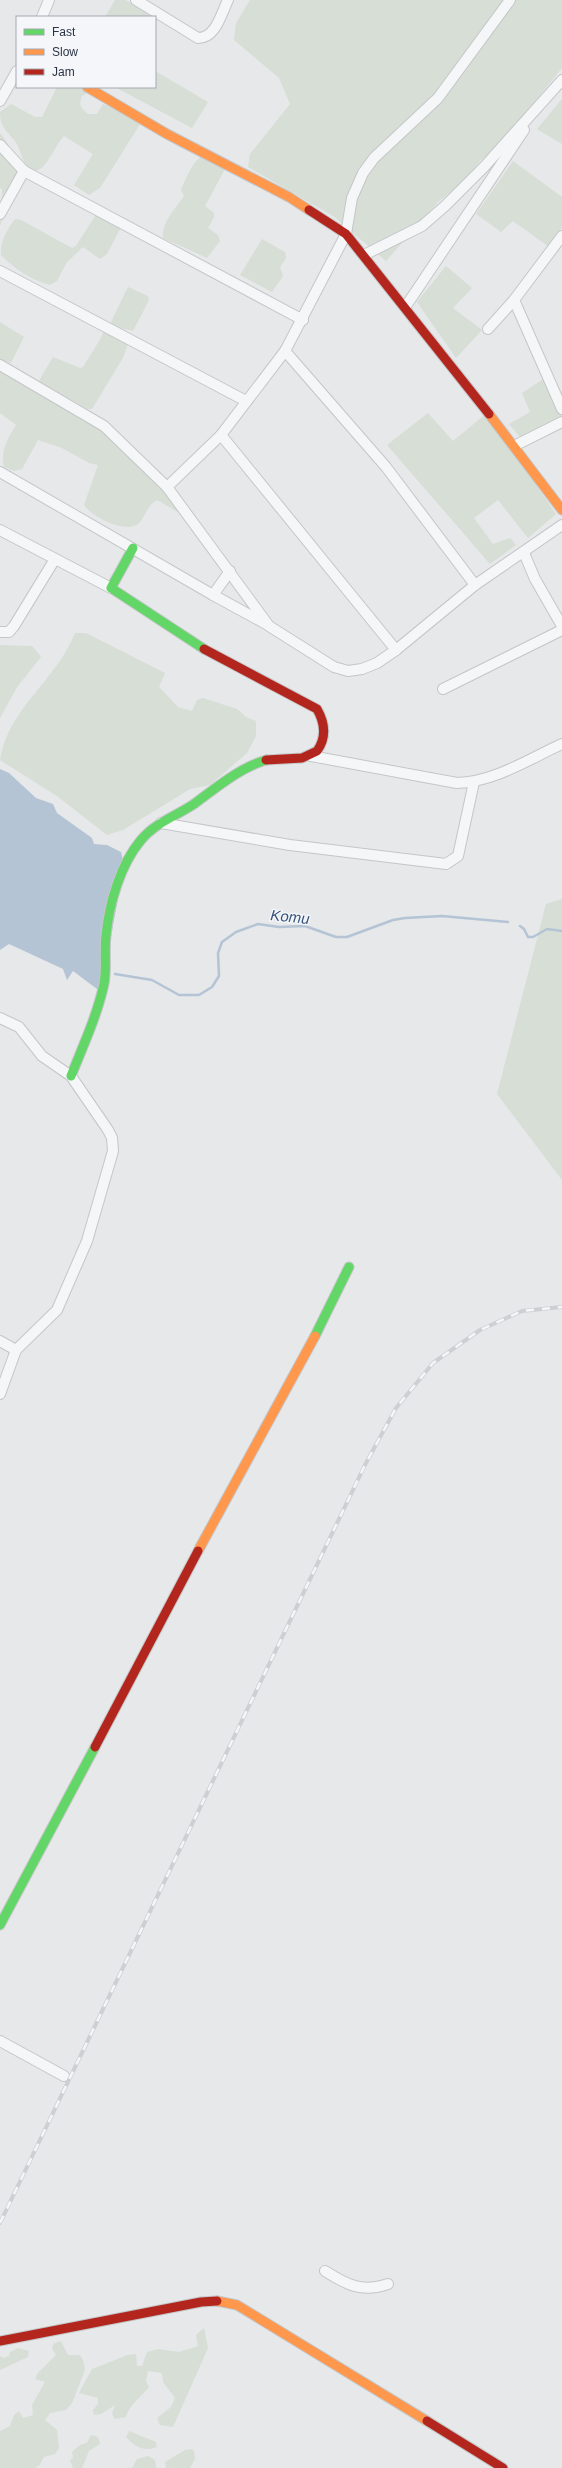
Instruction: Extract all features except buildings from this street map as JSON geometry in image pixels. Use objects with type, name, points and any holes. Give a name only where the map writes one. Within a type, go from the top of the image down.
[{"type":"street","points":[[42,16],[49,0]]},
{"type":"street","points":[[136,0],[152,4],[198,38],[205,38],[211,34],[228,0]]},
{"type":"street","points":[[167,487],[221,435],[246,400],[285,351],[303,320],[346,234],[352,198],[363,173],[374,158],[438,98],[510,0]]},
{"type":"street","points":[[0,101],[16,73]]},
{"type":"street","points":[[364,255],[422,226],[445,206],[542,104],[562,80]]},
{"type":"street","points":[[89,88],[167,134],[289,197],[346,234],[406,306],[562,510]]},
{"type":"street","points":[[406,306],[542,104]]},
{"type":"street","points":[[0,145],[24,171],[303,320]]},
{"type":"street","points":[[0,214],[24,171]]},
{"type":"street","points":[[488,329],[514,300],[562,236]]},
{"type":"street","points":[[0,271],[246,400]]},
{"type":"street","points":[[514,300],[562,409]]},
{"type":"street","points":[[285,351],[386,467],[475,585]]},
{"type":"street","points":[[0,365],[104,426],[167,487],[269,626]]},
{"type":"street","points":[[514,446],[562,422]]},
{"type":"street","points":[[221,435],[396,650]]},
{"type":"street","points":[[0,472],[269,626],[334,666],[348,671],[362,669],[377,663],[396,650],[475,585],[524,553],[562,525]]},
{"type":"street","points":[[0,530],[111,588],[211,654],[317,709],[323,718],[323,740],[319,749],[312,756]]},
{"type":"street","points":[[111,588],[133,548]]},
{"type":"street","points":[[524,553],[535,579],[562,626]]},
{"type":"street","points":[[0,632],[9,632],[14,626],[55,559]]},
{"type":"street","points":[[214,595],[230,571]]},
{"type":"street","points":[[443,689],[562,630]]},
{"type":"street","points":[[71,1076],[99,1000],[106,971],[106,936],[112,903],[129,859],[139,842],[161,823],[188,808],[236,775],[264,760],[312,756],[457,783],[474,782],[489,778],[562,744]]},
{"type":"street","points":[[161,823],[290,845],[446,864],[458,856],[474,782]]},
{"type":"street","points":[[0,1018],[19,1027],[42,1056],[71,1076],[108,1130],[112,1138],[113,1151],[87,1241],[57,1310],[16,1350],[0,1394]]},
{"type":"street","points":[[0,1925],[266,1423],[296,1374],[349,1267]]},
{"type":"street","points":[[0,1341],[16,1350]]},
{"type":"street","points":[[0,2041],[64,2076]]},
{"type":"street","points":[[325,2271],[347,2285],[368,2288],[388,2284]]},
{"type":"street","points":[[0,2341],[201,2302],[226,2302],[237,2305],[288,2334],[503,2468]]},
{"type":"shaded area","points":[[115,0],[125,0],[150,12],[148,16],[106,16]]},
{"type":"shaded area","points":[[250,0],[562,0],[562,68],[500,144],[480,161],[463,182],[438,202],[386,261],[333,216],[248,167],[250,154],[290,104],[279,78],[234,40],[236,23]]},
{"type":"shaded area","points":[[156,72],[208,102],[192,128],[117,88],[156,88]]},
{"type":"shaded area","points":[[56,88],[86,88],[87,93],[82,96],[80,104],[88,114],[97,114],[103,104],[142,121],[100,188],[89,195],[74,185],[93,154],[64,136],[45,165],[38,170],[33,171],[26,165],[15,141],[4,128],[0,117],[0,112],[11,104],[35,117],[42,117]]},
{"type":"shaded area","points":[[562,99],[562,144],[537,129]]},
{"type":"shaded area","points":[[0,133],[8,144],[20,173],[0,226],[2,189],[0,188]]},
{"type":"shaded area","points":[[202,156],[223,166],[224,171],[205,206],[214,213],[214,217],[208,228],[218,235],[220,241],[207,258],[163,238],[164,227],[167,221],[184,196],[181,190],[187,176],[195,162]]},
{"type":"shaded area","points":[[513,161],[562,197],[562,227],[549,247],[513,221],[501,232],[476,214]]},
{"type":"shaded area","points":[[97,213],[121,227],[107,254],[100,259],[83,247],[67,262],[57,281],[50,285],[24,273],[11,265],[1,255],[3,240],[15,219],[21,220],[72,248],[76,246]]},
{"type":"shaded area","points":[[262,239],[285,252],[286,258],[280,267],[283,276],[272,292],[240,275]]},
{"type":"shaded area","points":[[446,266],[472,288],[453,308],[482,330],[456,358],[417,302]]},
{"type":"shaded area","points":[[128,287],[148,296],[149,300],[133,331],[112,326],[111,322]]},
{"type":"shaded area","points":[[0,322],[24,337],[11,363],[0,360]]},
{"type":"shaded area","points":[[105,327],[129,340],[124,356],[92,409],[88,409],[39,381],[53,357],[80,368],[83,367],[101,338]]},
{"type":"shaded area","points":[[0,364],[66,402],[142,462],[183,515],[157,500],[153,502],[141,521],[132,527],[117,525],[101,518],[84,505],[98,465],[89,463],[62,448],[38,440],[22,469],[14,471],[4,467],[4,450],[16,425],[0,413]]},
{"type":"shaded area","points":[[545,378],[562,405],[562,416],[520,437],[509,424],[530,412],[522,393]]},
{"type":"shaded area","points":[[428,413],[453,441],[487,413],[556,514],[528,538],[498,500],[474,518],[493,544],[510,538],[516,545],[490,564],[387,445]]},
{"type":"shaded area","points":[[75,633],[86,633],[165,673],[159,687],[178,707],[192,711],[197,700],[203,698],[237,709],[246,717],[256,721],[256,736],[247,753],[210,785],[190,789],[123,830],[107,835],[57,796],[0,760],[5,742],[22,709],[57,665],[67,650]]},
{"type":"shaded area","points":[[0,645],[32,646],[41,657],[17,687],[0,718]]},
{"type":"shaded area","points":[[562,899],[562,1180],[497,1094],[546,904]]},
{"type":"shaded area","points":[[204,2328],[208,2348],[173,2427],[160,2425],[157,2418],[171,2407],[175,2398],[163,2382],[162,2373],[148,2371],[146,2381],[149,2387],[132,2405],[126,2417],[115,2419],[112,2414],[115,2405],[101,2414],[94,2415],[93,2410],[98,2404],[98,2398],[79,2393],[92,2369],[128,2355],[136,2354],[137,2366],[142,2366],[147,2352],[158,2349],[179,2352],[198,2346],[196,2335]]},
{"type":"shaded area","points":[[61,2341],[68,2355],[80,2355],[83,2360],[85,2370],[72,2403],[66,2410],[50,2413],[45,2420],[57,2430],[59,2448],[55,2454],[44,2457],[39,2466],[35,2468],[0,2468],[0,2431],[10,2426],[14,2415],[19,2411],[23,2418],[33,2415],[32,2405],[45,2382],[35,2379],[38,2373],[56,2355],[52,2348],[54,2343]]},
{"type":"shaded area","points":[[18,2348],[29,2351],[28,2357],[0,2370],[0,2356],[4,2358],[9,2356],[10,2352]]},
{"type":"shaded area","points":[[129,2431],[156,2442],[157,2447],[144,2449],[136,2446],[126,2437]]},
{"type":"shaded area","points":[[91,2435],[98,2437],[100,2444],[89,2451],[82,2468],[73,2468],[70,2460],[73,2458],[72,2452],[80,2445],[87,2443]]},
{"type":"shaded area","points":[[192,2449],[194,2451],[195,2459],[190,2468],[166,2468],[165,2462],[185,2450]]},
{"type":"shaded area","points":[[148,2456],[155,2460],[156,2468],[132,2468],[137,2459]]},
{"type":"water","points":[[0,769],[9,773],[36,798],[53,804],[57,813],[92,838],[94,844],[107,845],[121,852],[124,864],[101,992],[73,971],[67,980],[63,969],[9,944],[0,950]]},
{"type":"waterway","name":"Komu","points":[[115,974],[152,980],[179,995],[199,995],[212,987],[219,976],[218,953],[222,942],[236,932],[258,924],[279,927],[305,926],[336,937],[347,937],[393,920],[405,918],[442,916],[508,922]]},
{"type":"waterway","name":"Komu","points":[[520,926],[524,929],[528,937],[533,937],[547,929],[562,931]]},
{"type":"railway","points":[[0,2223],[366,1463],[396,1408],[433,1363],[480,1330],[522,1311],[562,1307]]},
{"type":"traffic: fast","points":[[133,548],[111,588],[204,649]]},
{"type":"traffic: fast","points":[[71,1076],[98,1008],[105,978],[105,942],[110,911],[121,873],[127,861],[141,840],[159,824],[194,804],[237,773],[266,760]]},
{"type":"traffic: fast","points":[[315,1336],[349,1267]]},
{"type":"traffic: fast","points":[[0,1925],[95,1747]]},
{"type":"traffic: slow","points":[[89,88],[167,134],[289,197],[309,210]]},
{"type":"traffic: slow","points":[[489,414],[562,510]]},
{"type":"traffic: slow","points":[[198,1551],[315,1336]]},
{"type":"traffic: slow","points":[[217,2301],[237,2305],[427,2421]]},
{"type":"traffic: jam","points":[[309,210],[346,234],[489,414]]},
{"type":"traffic: jam","points":[[204,649],[317,709],[322,720],[324,730],[324,735],[317,751],[302,758],[266,760]]},
{"type":"traffic: jam","points":[[95,1747],[198,1551]]},
{"type":"traffic: jam","points":[[0,2341],[201,2302],[217,2301]]},
{"type":"traffic: jam","points":[[427,2421],[503,2468]]}]
